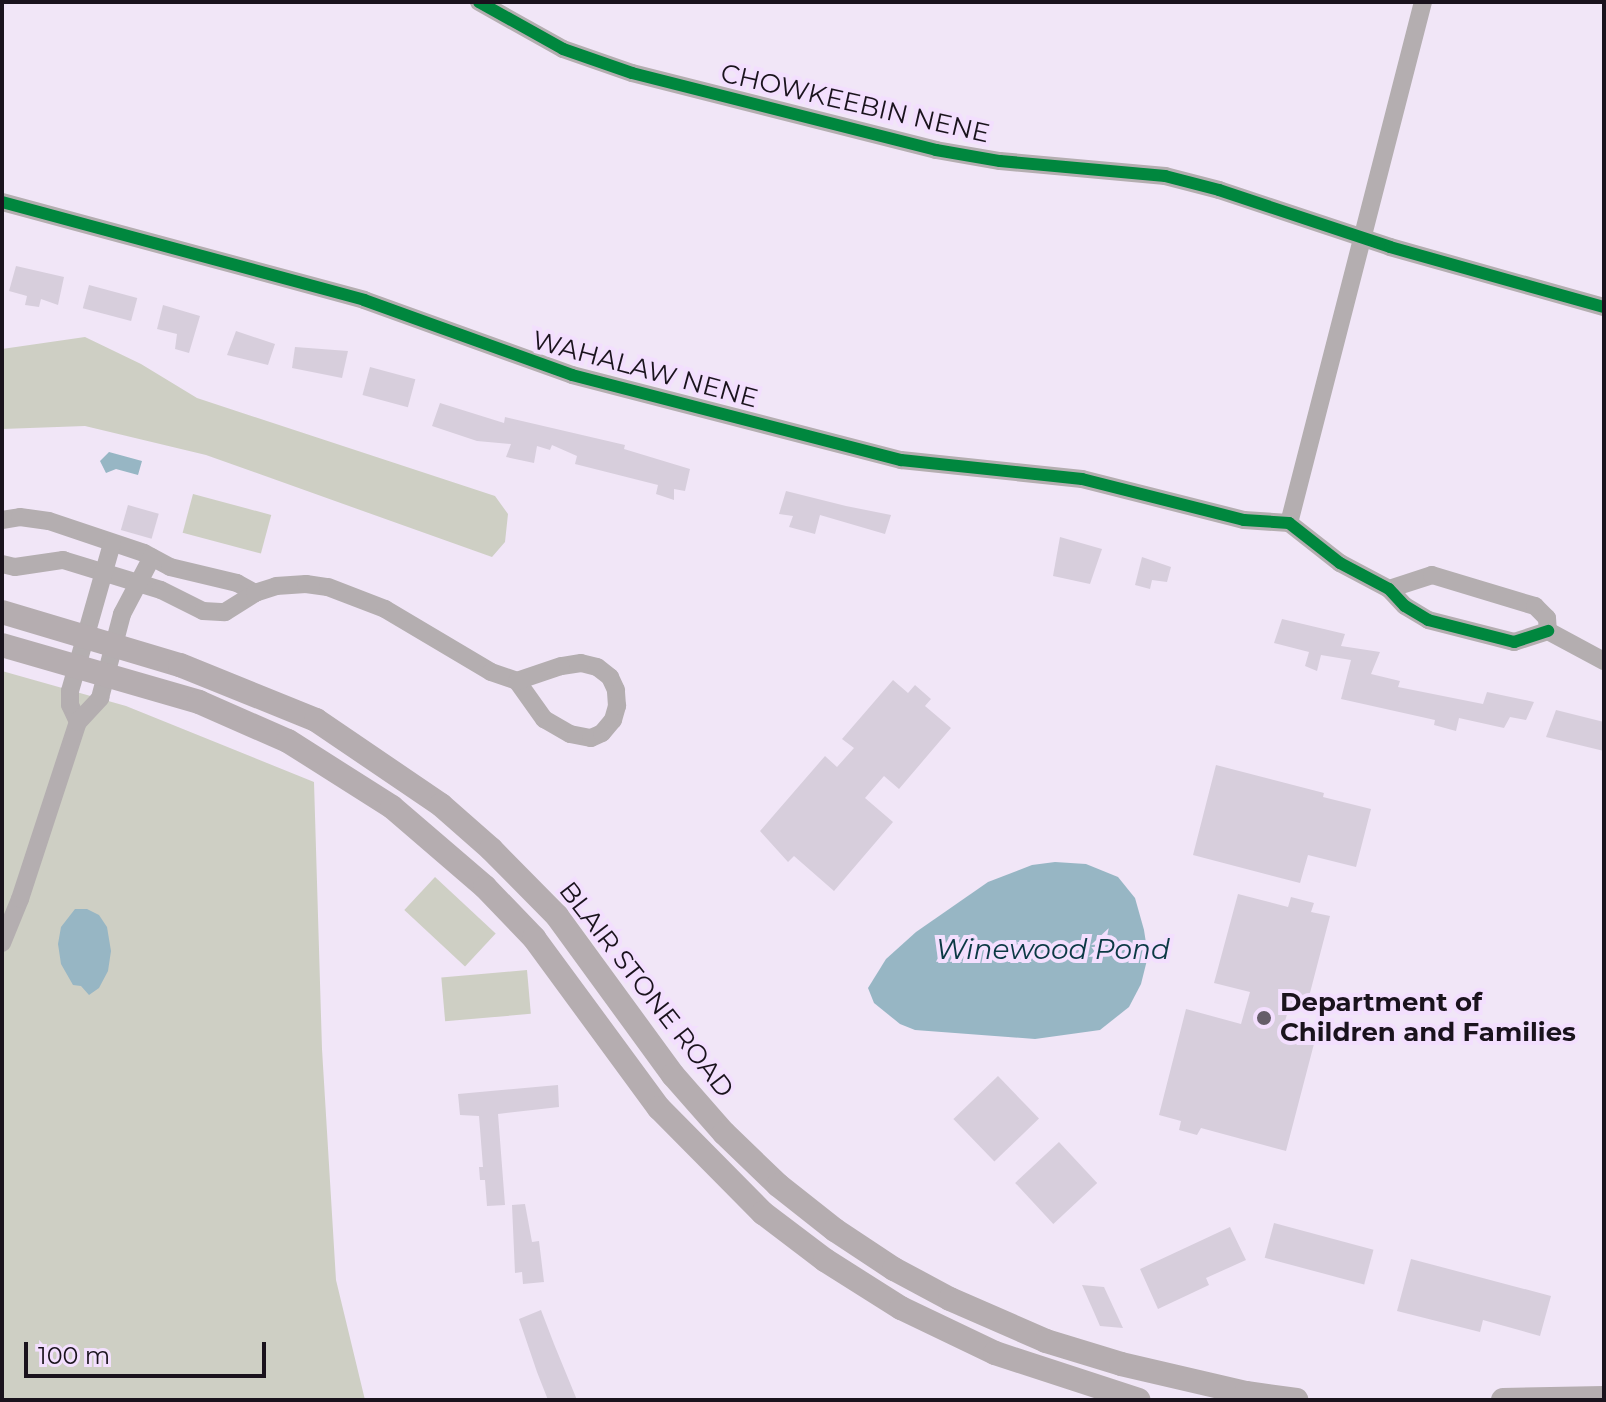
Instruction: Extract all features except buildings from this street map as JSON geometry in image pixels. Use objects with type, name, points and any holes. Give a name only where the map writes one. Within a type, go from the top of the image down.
[{"type":"main road","name":"BLAIR STONE ROAD","points":[[2,612],[193,669],[316,720],[441,805],[491,849],[557,916],[673,1075],[724,1133],[778,1185],[835,1230],[894,1269],[995,1320],[1046,1341],[1121,1364],[1251,1397],[1297,1400]]},
{"type":"main road","points":[[2,645],[199,702],[288,741],[392,807],[485,887],[534,938],[659,1108],[756,1206],[825,1260],[901,1308],[983,1348],[1039,1370],[1139,1400]]},
{"type":"main road","points":[[534,938],[557,916]]},
{"type":"main road","points":[[756,1206],[778,1185]]},
{"type":"main road","points":[[983,1348],[995,1320]]},
{"type":"main road","points":[[1503,1400],[1604,1398]]},
{"type":"street","name":"CHOWKEEBIN NENE","points":[[479,2],[563,49],[632,73],[936,150],[1000,161],[1165,176],[1604,307]]},
{"type":"street","points":[[1423,2],[1289,523],[1340,563],[1389,589],[1405,606],[1428,620],[1514,642],[1548,631],[1604,661]]},
{"type":"street","name":"WAHALAW NENE","points":[[2,202],[364,300],[572,375],[901,460],[1082,479],[1244,520],[1289,523]]},
{"type":"street","points":[[2,520],[20,517],[49,521],[152,557],[170,567],[237,583],[255,593]]},
{"type":"street","points":[[78,722],[70,705],[112,544]]},
{"type":"street","points":[[2,943],[20,899],[78,722],[100,698],[122,614],[152,557]]},
{"type":"street","points":[[2,564],[28,566],[63,560],[139,583],[203,611],[225,612],[255,593],[276,586],[306,584],[357,596],[385,609],[491,672],[517,681],[544,719],[570,734],[591,738],[602,733],[613,720],[617,706],[616,690],[610,677],[597,667],[581,663],[561,666],[517,681]]},
{"type":"street","points":[[1389,589],[1432,575],[1535,606],[1547,618],[1548,631]]},
{"type":"shaded area","points":[[85,337],[141,364],[197,398],[495,496],[508,514],[505,542],[492,557],[206,455],[85,426],[2,429],[2,349]]},
{"type":"shaded area","points":[[193,494],[271,515],[261,554],[183,533]]},
{"type":"shaded area","points":[[2,671],[126,706],[314,782],[322,1049],[336,1280],[365,1400],[2,1400]]},
{"type":"shaded area","points":[[435,877],[496,934],[465,967],[404,910]]},
{"type":"shaded area","points":[[527,970],[531,1014],[445,1021],[441,977]]},
{"type":"water","points":[[109,452],[142,461],[138,475],[116,469],[106,473],[100,461]]},
{"type":"water","name":"Winewood Pond","points":[[1055,862],[1086,864],[1118,877],[1135,898],[1144,930],[1148,956],[1141,984],[1129,1007],[1100,1030],[1035,1039],[915,1030],[900,1024],[874,1003],[868,988],[886,959],[916,932],[988,882],[1032,865]]},
{"type":"water","points":[[75,909],[87,909],[99,915],[107,927],[111,951],[108,971],[99,988],[89,995],[81,986],[73,985],[61,964],[58,944],[61,927]]},
{"type":"cycle path","points":[[479,2],[563,49],[632,73],[936,150],[1000,161],[1165,176],[1219,190],[1390,247],[1604,307]]},
{"type":"cycle path","points":[[2,202],[364,300],[572,375],[901,460],[1082,479],[1244,520],[1289,523],[1340,563],[1389,589],[1405,606],[1428,620],[1514,642],[1548,631]]},
{"type":"place","name":"Department of Children and Families","points":[[1264,1018]]}]
